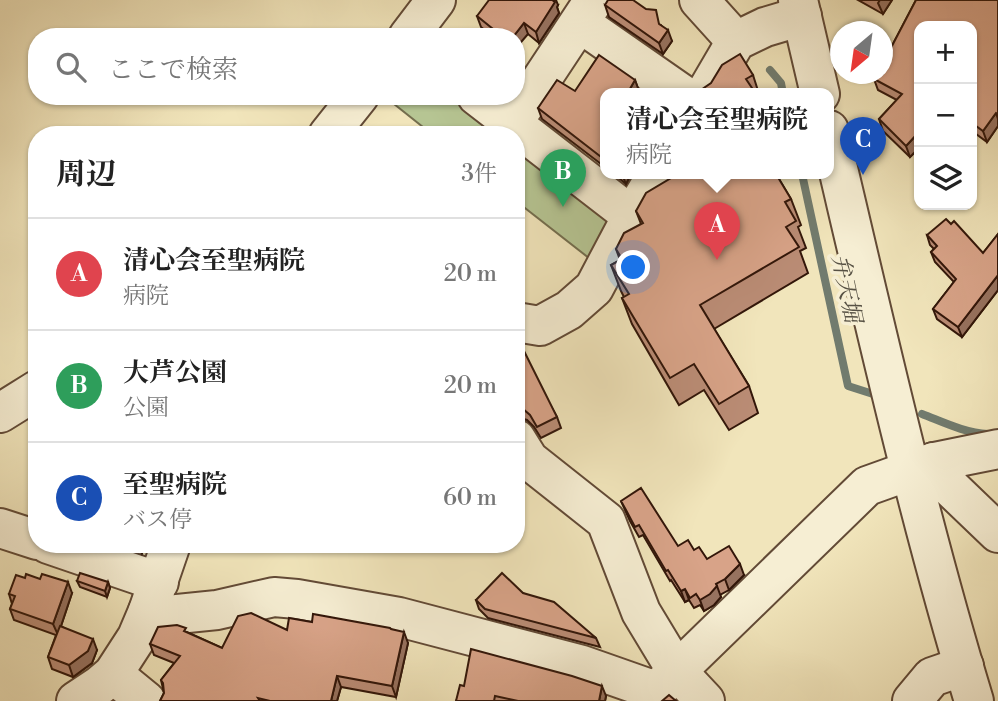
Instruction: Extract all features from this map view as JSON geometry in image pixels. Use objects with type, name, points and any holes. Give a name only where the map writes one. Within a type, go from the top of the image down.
[{"type":"street","points":[[415,28],[436,0]]},
{"type":"street","points":[[699,0],[736,41]]},
{"type":"street","points":[[709,88],[736,41],[800,8],[819,88]]},
{"type":"street","points":[[525,104],[587,11],[675,88]]},
{"type":"street","points":[[335,126],[352,105]]},
{"type":"street","points":[[488,105],[515,126]]},
{"type":"street","points":[[512,124],[525,105]]},
{"type":"street","points":[[525,134],[632,216]]},
{"type":"street","points":[[834,148],[922,467],[969,684],[932,677],[912,701]]},
{"type":"street","points":[[525,324],[540,326],[569,310],[594,288],[654,179]]},
{"type":"street","points":[[0,413],[28,396]]},
{"type":"street","points":[[659,687],[867,485],[922,467],[998,449]]},
{"type":"street","points":[[525,454],[529,460],[607,521],[641,612],[659,687]]},
{"type":"street","points":[[922,467],[951,488],[998,533]]},
{"type":"street","points":[[0,528],[28,537]]},
{"type":"street","points":[[66,553],[154,597]]},
{"type":"street","points":[[76,701],[113,674],[137,637],[168,553]]},
{"type":"street","points":[[154,597],[158,616],[217,610],[274,597],[297,599],[412,621],[582,665],[705,701]]},
{"type":"street","points":[[113,674],[146,701]]},
{"type":"green space","points":[[395,105],[473,105],[499,126],[422,126]]},
{"type":"green space","points":[[525,147],[609,213],[612,237],[594,262],[525,208]]},
{"type":"building","points":[[489,0],[555,2],[536,32],[524,23],[520,28],[492,28],[477,16]]},
{"type":"building","points":[[608,0],[633,0],[646,9],[656,10],[659,24],[668,30],[659,43],[605,5]]},
{"type":"building","points":[[916,0],[998,0],[998,114],[996,113],[983,131],[977,127],[977,21],[914,21],[914,137],[906,146],[879,119],[902,94],[883,84],[893,84],[893,44]]},
{"type":"building","points":[[740,54],[753,75],[746,79],[752,88],[704,88],[711,83],[722,65]]},
{"type":"building","points":[[599,55],[635,80],[630,88],[600,88],[600,156],[538,108],[557,80],[575,91]]},
{"type":"building","points":[[669,179],[779,179],[791,199],[785,202],[796,221],[786,227],[799,247],[700,305],[749,386],[719,404],[694,364],[670,378],[622,298],[629,294],[611,265],[622,259],[616,249],[624,233],[643,223],[636,211],[646,193]]},
{"type":"building","points":[[946,219],[951,224],[954,221],[983,253],[998,234],[998,275],[958,327],[933,309],[956,279],[931,252],[937,246],[927,235]]},
{"type":"building","points":[[525,353],[557,417],[537,427],[525,411]]},
{"type":"building","points":[[641,488],[678,546],[688,540],[694,550],[699,547],[707,559],[729,546],[740,564],[716,584],[710,594],[700,600],[696,594],[690,598],[685,589],[681,591],[639,525],[635,527],[621,501]]},
{"type":"building","points":[[80,573],[108,582],[105,591],[77,581]]},
{"type":"building","points":[[502,573],[523,593],[554,602],[596,638],[485,609],[476,600]]},
{"type":"building","points":[[26,574],[40,579],[42,574],[68,582],[53,624],[10,609],[15,596],[9,594],[16,575],[25,578]]},
{"type":"building","points":[[251,613],[287,630],[289,618],[312,622],[313,614],[404,632],[392,686],[337,676],[331,701],[270,701],[258,698],[260,701],[160,701],[164,693],[161,680],[180,656],[150,644],[158,627],[177,625],[186,628],[184,631],[222,648],[238,616]]},
{"type":"building","points":[[60,626],[93,639],[88,651],[69,665],[48,657]]},
{"type":"building","points":[[471,649],[602,686],[599,701],[518,701],[495,696],[494,701],[456,701],[460,685],[464,686]]},
{"type":"building","points":[[669,695],[676,701],[662,701]]},
{"type":"waterway","name":"弁天堀","points":[[770,70],[782,88]]},
{"type":"waterway","name":"弁天堀","points":[[803,179],[848,386],[873,394]]},
{"type":"waterway","name":"弁天堀","points":[[922,414],[963,429],[988,434]]},
{"type":"place","name":"至聖病院","points":[[863,175]]},
{"type":"place","name":"大芦公園","points":[[563,207]]},
{"type":"place","name":"清心会至聖病院","points":[[717,260]]}]
